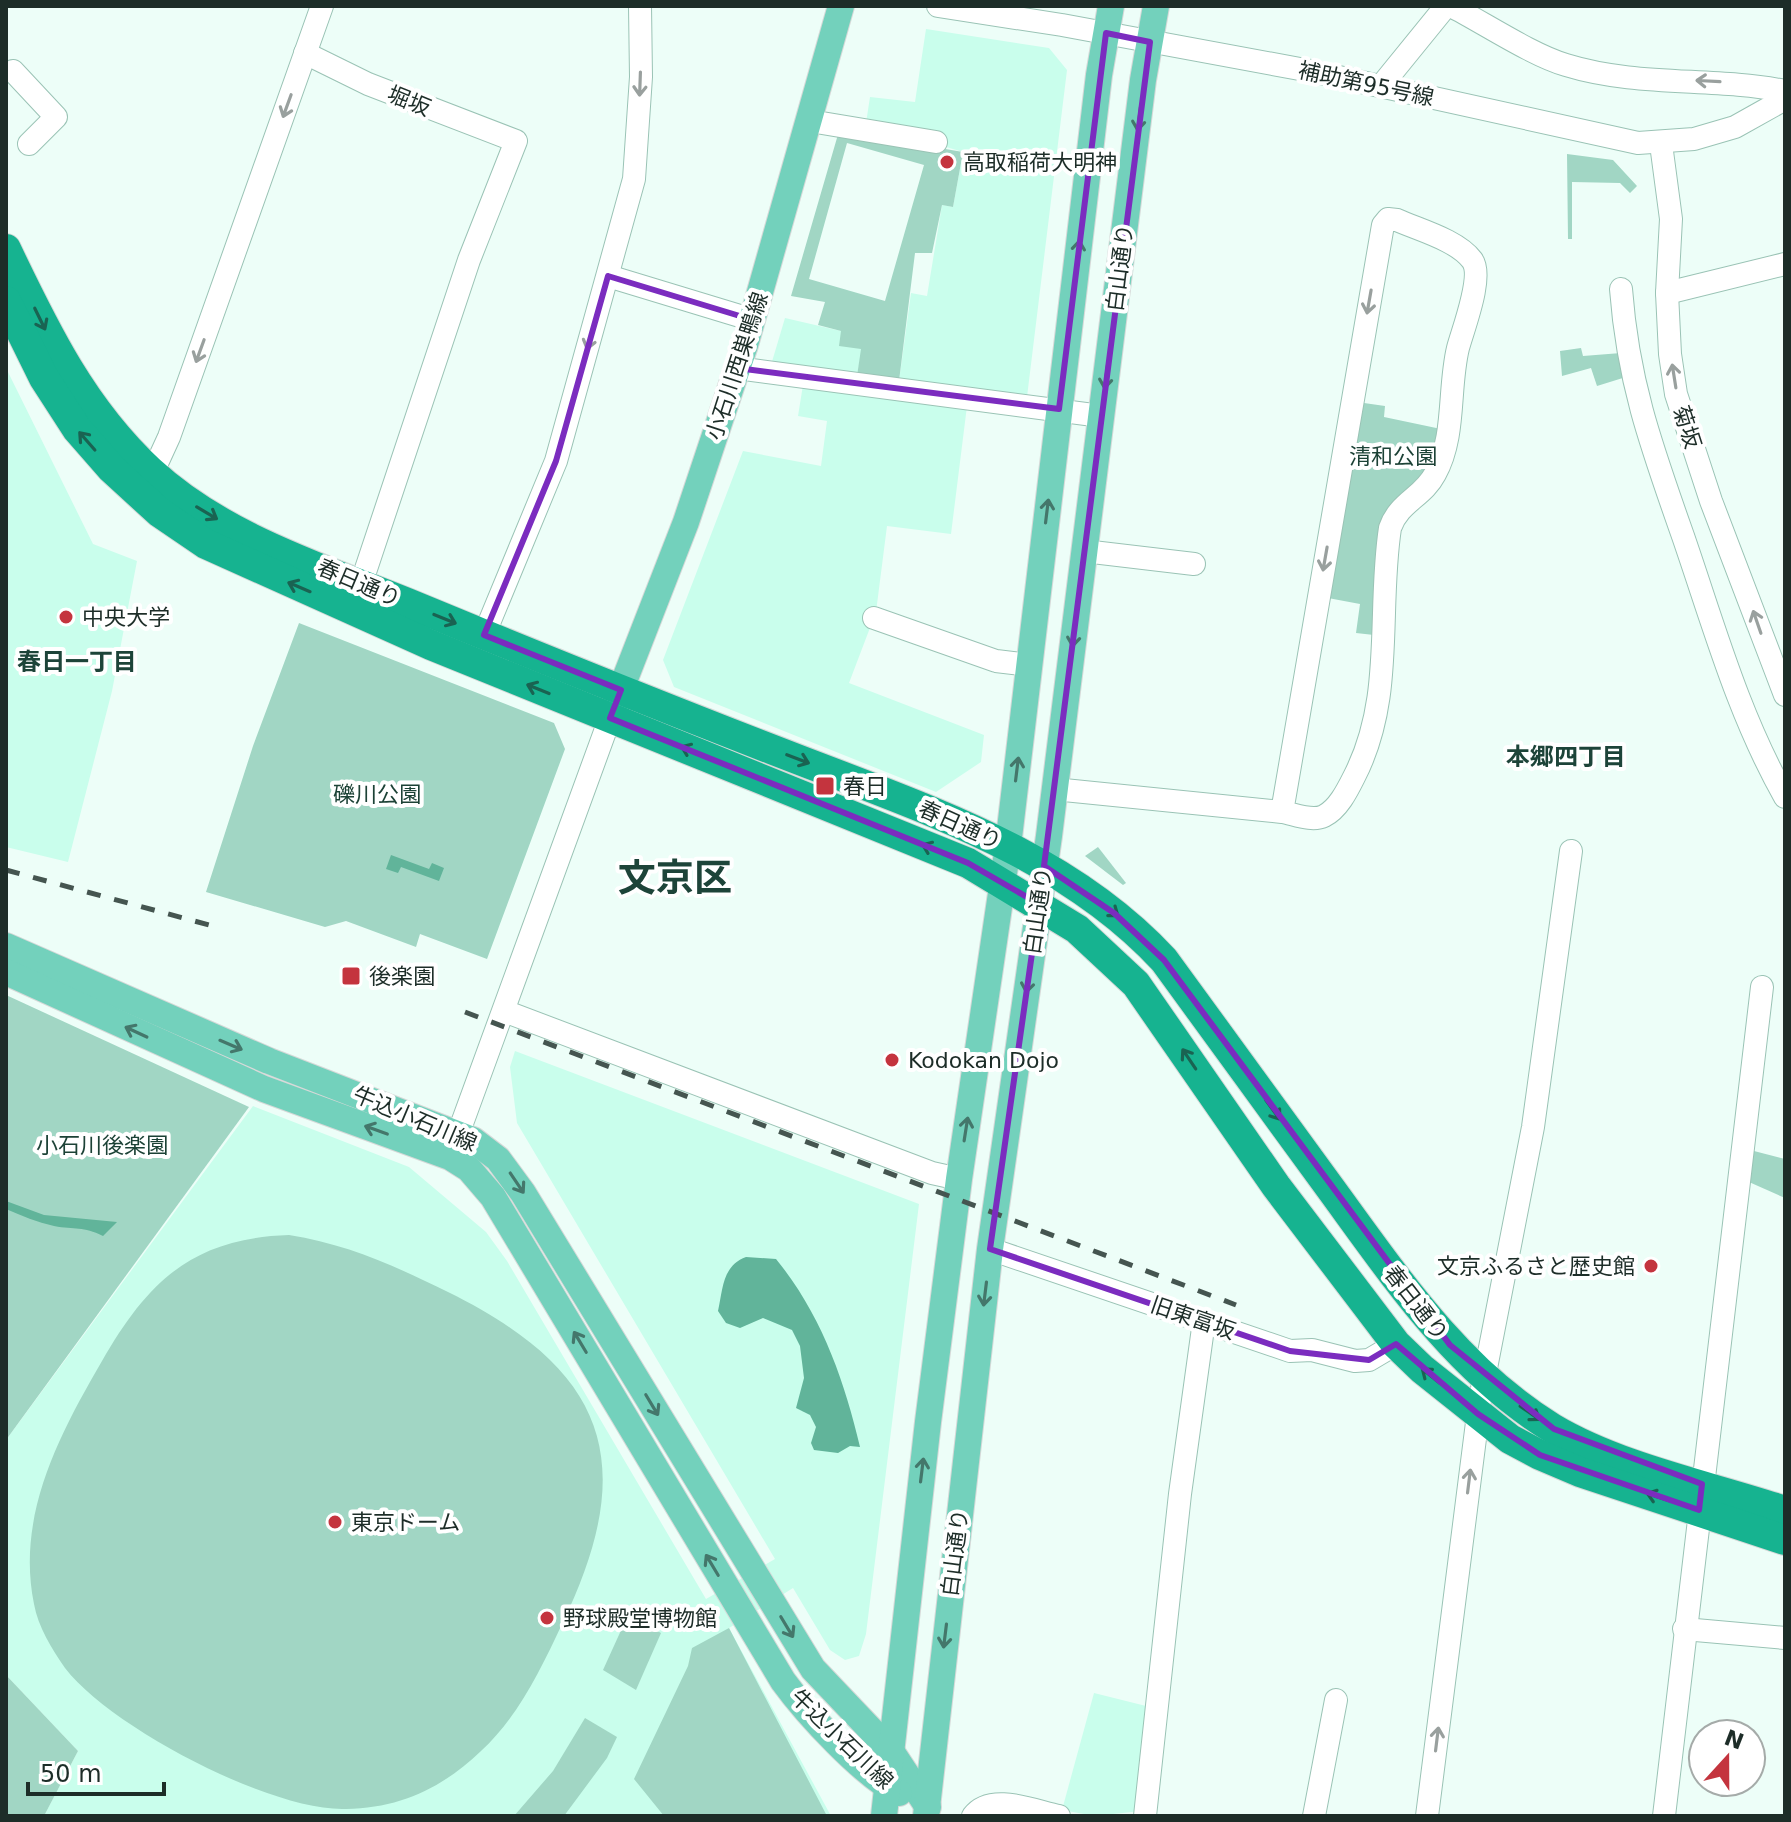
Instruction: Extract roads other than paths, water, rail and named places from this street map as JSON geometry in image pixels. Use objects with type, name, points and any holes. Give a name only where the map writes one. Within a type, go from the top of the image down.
[{"type":"highway","name":"春日通り","points":[[6,249],[66,369],[170,521],[238,561],[616,704],[954,820],[1044,866],[1114,913],[1164,960],[1385,1263],[1450,1345],[1484,1376],[1528,1412],[1586,1446],[1701,1497],[1785,1540]]},
{"type":"highway","name":"春日通り","points":[[6,301],[64,410],[93,448],[142,481],[187,501],[223,522],[484,635],[616,704],[968,863],[1039,904],[1096,944],[1136,984],[1276,1186],[1396,1344],[1510,1439],[1558,1463],[1701,1497],[1785,1511]]},
{"type":"main road","name":"小石川西巣鴨線","points":[[616,704],[686,522],[753,320],[841,6]]},
{"type":"main road","name":"白山通り","points":[[884,1816],[959,1179],[1008,846],[1059,409],[1111,6]]},
{"type":"main road","name":"白山通り","points":[[930,1813],[990,1249],[1039,904],[1156,6]]},
{"type":"main road","name":"牛込小石川線","points":[[6,946],[454,1145],[469,1169],[493,1197],[783,1681],[815,1718],[887,1787],[930,1813]]},
{"type":"main road","name":"牛込小石川線","points":[[6,972],[264,1089],[454,1145],[486,1149],[508,1171],[813,1669],[891,1751],[930,1813]]},
{"type":"street","points":[[142,481],[169,437],[322,6]]},
{"type":"street","points":[[484,635],[556,461],[634,179],[641,77],[640,6]]},
{"type":"street","name":"補助第95号線","points":[[938,6],[1106,33],[1381,86],[1583,133],[1661,144],[1694,139],[1735,127],[1785,99]]},
{"type":"street","points":[[1381,86],[1448,6],[1564,65],[1628,77],[1741,82],[1785,91]]},
{"type":"street","name":"堀坂","points":[[305,53],[368,84],[516,141],[469,260],[361,584]]},
{"type":"street","points":[[13,71],[56,117],[29,144]]},
{"type":"street","points":[[810,121],[936,142]]},
{"type":"street","name":"菊坂","points":[[1661,144],[1671,219],[1667,293],[1670,354],[1676,394],[1711,501],[1785,695]]},
{"type":"street","points":[[1054,789],[1282,812],[1314,819],[1324,816],[1348,789],[1362,763],[1376,722],[1383,679],[1390,528],[1397,510],[1435,474],[1446,440],[1456,359],[1477,280],[1475,266],[1465,254],[1397,220],[1388,219],[1383,225],[1282,812]]},
{"type":"street","points":[[1667,293],[1785,264]]},
{"type":"street","points":[[608,276],[753,320]]},
{"type":"street","points":[[1621,289],[1628,361],[1660,476],[1742,712],[1785,797]]},
{"type":"street","points":[[737,368],[1101,416]]},
{"type":"street","points":[[1084,551],[1194,564]]},
{"type":"street","points":[[874,618],[996,661],[1029,665]]},
{"type":"street","points":[[454,1145],[616,704]]},
{"type":"street","points":[[1427,1816],[1478,1414],[1533,1127],[1571,851]]},
{"type":"street","points":[[1664,1816],[1762,987]]},
{"type":"street","points":[[504,1011],[932,1173],[959,1179]]},
{"type":"street","name":"旧東富坂","points":[[990,1249],[1290,1351],[1312,1350],[1355,1361],[1369,1360],[1396,1344]]},
{"type":"street","points":[[1145,1816],[1180,1494],[1204,1321]]},
{"type":"street","points":[[1684,1629],[1785,1638]]},
{"type":"street","points":[[1314,1816],[1336,1700]]},
{"type":"street","points":[[973,1816],[978,1809],[999,1804],[1059,1816]]},
{"type":"railway","points":[[6,870],[209,925]]},
{"type":"railway","points":[[465,1012],[1236,1305]]},
{"type":"place","name":"高取稲荷大明神","points":[[947,162]]},
{"type":"place","name":"中央大学","points":[[66,617]]},
{"type":"place","name":"春日","points":[[825,786]]},
{"type":"place","name":"後楽園","points":[[351,976]]},
{"type":"place","name":"Kodokan Dojo","points":[[892,1060]]},
{"type":"place","name":"文京ふるさと歴史館","points":[[1651,1266]]},
{"type":"place","name":"東京ドーム","points":[[335,1522]]},
{"type":"place","name":"野球殿堂博物館","points":[[547,1618]]},
{"type":"district","name":"春日一丁目","points":[[77,662]]},
{"type":"district","name":"本郷四丁目","points":[[1566,757]]},
{"type":"district","name":"文京区","points":[[675,878]]},
{"type":"park label","name":"清和公園","points":[[1393,456]]},
{"type":"park label","name":"礫川公園","points":[[377,794]]},
{"type":"park label","name":"小石川後楽園","points":[[102,1145]]}]
